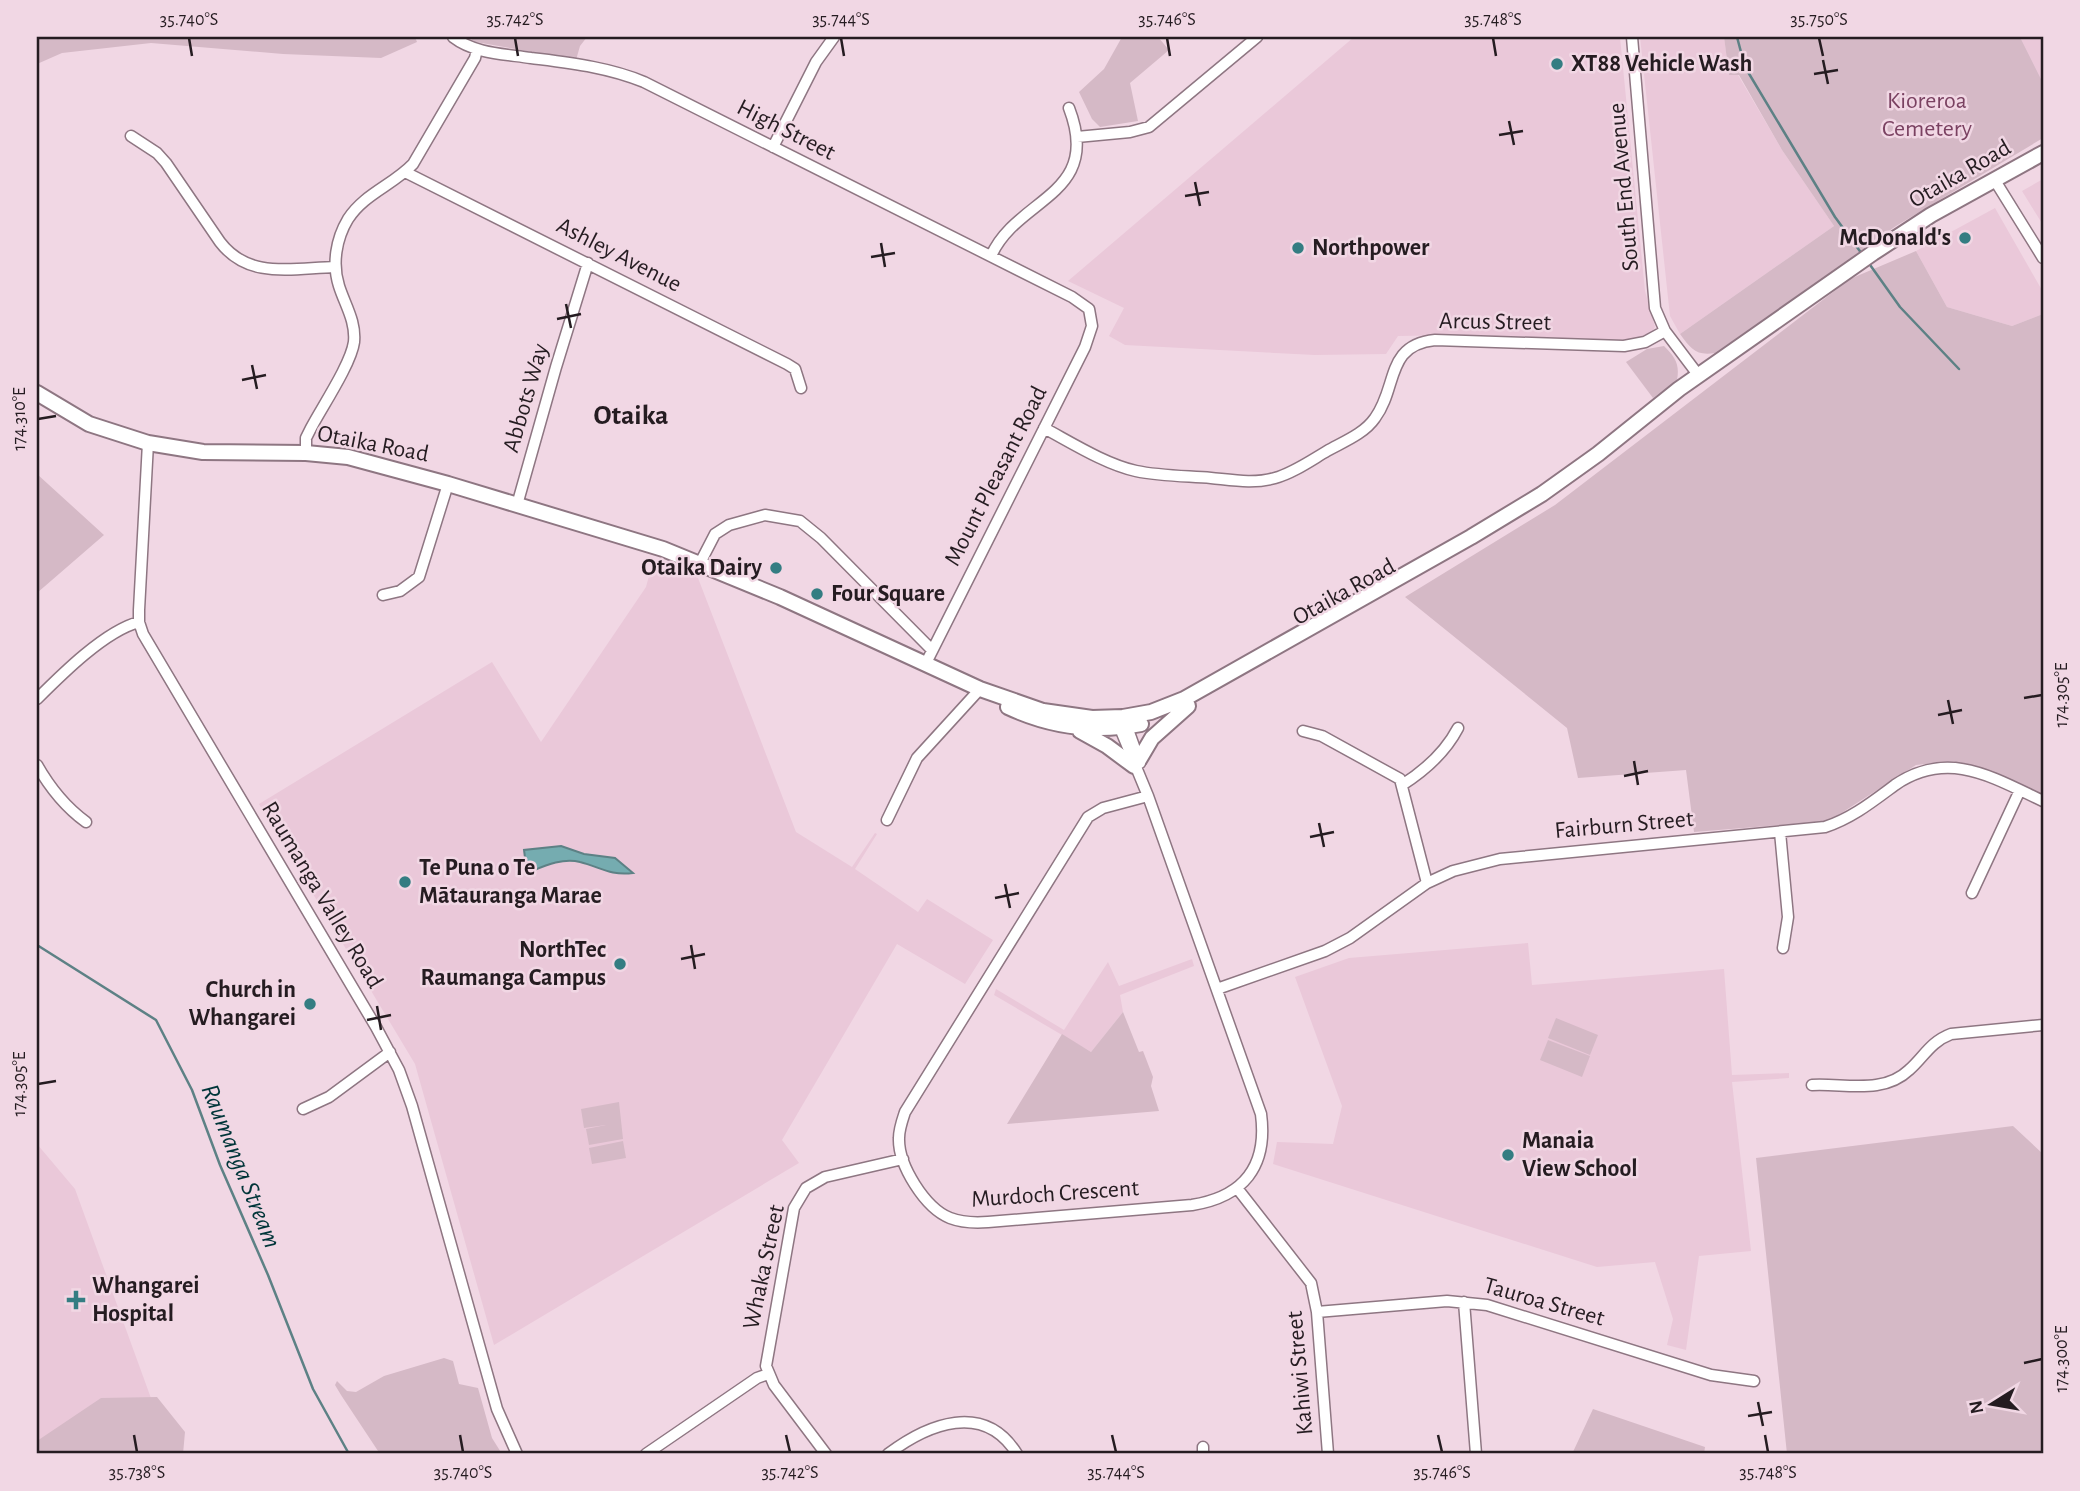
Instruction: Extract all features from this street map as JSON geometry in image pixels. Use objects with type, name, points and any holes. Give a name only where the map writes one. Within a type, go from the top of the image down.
[{"type":"highway","name":"Otaika Road","points":[[37,393],[89,424],[148,443],[203,452],[306,453],[348,457],[448,484],[663,549],[819,614],[980,689],[1053,713],[1124,724],[1184,699],[1471,537],[1560,481],[1679,390],[1866,257],[1931,215],[2043,153]]},
{"type":"highway","name":"Otaika Road","points":[[980,689],[1005,706],[1029,717],[1074,727],[1099,729],[1155,720],[1188,706],[1403,585],[1551,497],[1687,395],[1697,379]]},
{"type":"highway","points":[[1074,727],[1138,768],[1153,738],[1188,706]]},
{"type":"street","name":"High Street","points":[[453,37],[477,49],[588,66],[630,76],[1085,305]]},
{"type":"street","points":[[773,147],[816,62],[834,37]]},
{"type":"street","points":[[1077,137],[1130,132],[1149,127],[1257,37]]},
{"type":"street","name":"South End Avenue","points":[[1632,37],[1655,308],[1665,331]]},
{"type":"street","points":[[306,453],[306,438],[353,347],[354,326],[338,284],[335,267],[341,235],[353,213],[365,200],[405,172],[423,149],[475,58],[477,49]]},
{"type":"street","points":[[991,256],[1009,231],[1065,180],[1075,157],[1077,137],[1069,108]]},
{"type":"street","points":[[131,136],[157,153],[220,242],[241,262],[272,269],[335,267]]},
{"type":"street","name":"Ashley Avenue","points":[[405,172],[787,363],[795,369],[802,388]]},
{"type":"street","points":[[1994,179],[2043,258]]},
{"type":"street","name":"Abbots Way","points":[[517,505],[588,263]]},
{"type":"street","name":"Mount Pleasant Road","points":[[925,665],[1091,334],[1092,320],[1085,305]]},
{"type":"street","points":[[1665,331],[1697,379]]},
{"type":"street","name":"Arcus Street","points":[[1044,428],[1109,461],[1137,471],[1239,481],[1266,480],[1306,463],[1371,424],[1383,405],[1396,363],[1404,352],[1415,344],[1435,340],[1629,346],[1645,342],[1665,331]]},
{"type":"street","name":"Raumanga Valley Road","points":[[148,443],[139,622],[154,656],[390,1052],[412,1105],[498,1409],[517,1454]]},
{"type":"street","points":[[383,595],[400,591],[419,577],[448,484]]},
{"type":"street","points":[[700,563],[715,534],[729,525],[765,515],[800,521],[821,538],[932,650]]},
{"type":"street","points":[[37,699],[74,663],[125,626],[139,622]]},
{"type":"street","points":[[887,820],[917,758],[980,689]]},
{"type":"street","name":"Murdoch Crescent","points":[[1124,724],[1262,1121],[1263,1140],[1256,1166],[1237,1188],[1219,1199],[1192,1205],[971,1223],[950,1218],[933,1207],[918,1188],[903,1159],[898,1141],[905,1112],[1088,817],[1103,808],[1149,796]]},
{"type":"street","points":[[1402,785],[1416,777],[1451,741],[1458,728]]},
{"type":"street","points":[[1303,731],[1322,736],[1395,774],[1402,785],[1427,883]]},
{"type":"street","points":[[37,765],[67,809],[86,821]]},
{"type":"street","name":"Fairburn Street","points":[[1217,989],[1339,945],[1427,883],[1475,864],[1529,854],[1825,827],[1841,822],[1907,778],[1941,767],[1972,770],[2043,801]]},
{"type":"street","points":[[1972,893],[2020,790]]},
{"type":"street","points":[[1780,832],[1788,917],[1783,948]]},
{"type":"street","points":[[1812,1085],[1857,1087],[1890,1082],[1910,1070],[1931,1045],[1951,1034],[2043,1025]]},
{"type":"street","points":[[303,1108],[329,1097],[390,1052]]},
{"type":"street","name":"Whaka Street","points":[[768,1374],[767,1359],[794,1208],[800,1196],[806,1188],[825,1177],[903,1159]]},
{"type":"street","name":"Kahiwi Street","points":[[1237,1188],[1311,1283],[1317,1312],[1328,1454]]},
{"type":"street","points":[[1464,1302],[1476,1454]]},
{"type":"street","name":"Tauroa Street","points":[[1317,1312],[1464,1302],[1486,1305],[1711,1376],[1754,1381]]},
{"type":"street","points":[[646,1454],[757,1378],[768,1374],[826,1454]]},
{"type":"street","points":[[888,1454],[923,1431],[938,1425],[967,1422],[979,1424],[1000,1434],[1017,1454]]},
{"type":"shaded area","points":[[1354,37],[1620,37],[1645,291],[1655,327],[1651,333],[1631,340],[1398,336],[1386,354],[1315,355],[1125,345],[1109,336],[1124,308],[1068,281]]},
{"type":"shaded area","points":[[1640,37],[1724,37],[1729,75],[1738,75],[1782,150],[1834,226],[1680,334],[1670,316]]},
{"type":"shaded area","points":[[2020,37],[2043,37],[2043,83]]},
{"type":"shaded area","points":[[2043,179],[2043,225],[2022,191]]},
{"type":"shaded area","points":[[1995,208],[2043,292],[2043,314],[2012,326],[1947,307],[1916,251]]},
{"type":"shaded area","name":"NorthTec Raumanga Campus","points":[[653,561],[698,578],[796,832],[852,867],[875,833],[877,834],[855,869],[918,912],[927,899],[993,940],[965,984],[897,944],[782,1140],[799,1163],[494,1345],[415,1064],[259,804],[492,662],[541,742],[646,587]]},
{"type":"shaded area","name":"Manaia View School","points":[[1528,943],[1532,985],[1724,969],[1732,1075],[1789,1073],[1789,1078],[1732,1082],[1751,1251],[1699,1256],[1686,1350],[1667,1345],[1673,1319],[1655,1262],[1597,1267],[1273,1164],[1277,1142],[1333,1144],[1342,1106],[1295,977],[1349,958]]},
{"type":"shaded area","points":[[1192,959],[1194,966],[1120,995],[1123,1012],[1091,1052],[994,995],[996,989],[1064,1030],[1108,962],[1119,986]]},
{"type":"shaded area","name":"Whangarei Hospital","points":[[37,1144],[75,1189],[156,1412],[37,1454]]},
{"type":"green space","points":[[37,37],[415,37],[417,42],[381,58],[283,54],[151,43],[62,53],[37,64]]},
{"type":"green space","points":[[467,37],[587,37],[580,46],[576,60],[476,42]]},
{"type":"green space","points":[[1122,37],[1158,37],[1169,50],[1130,83],[1138,121],[1100,127],[1092,119],[1079,92],[1104,69]]},
{"type":"green space","name":"Kioreroa Cemetery","points":[[1724,37],[2020,37],[2043,83],[2043,138],[1896,226],[1715,353],[1698,352],[1680,334],[1834,226],[1782,150],[1739,75],[1729,75]]},
{"type":"green space","points":[[1916,251],[1947,307],[2012,326],[2043,314],[2043,800],[1954,761],[1916,765],[1829,821],[1694,832],[1686,770],[1578,778],[1567,728],[1405,597],[1555,505],[1850,279]]},
{"type":"green space","points":[[1664,346],[1676,361],[1677,380],[1653,398],[1626,362],[1647,349]]},
{"type":"green space","points":[[37,474],[104,535],[37,593]]},
{"type":"green space","points":[[1123,1012],[1139,1052],[1143,1051],[1153,1077],[1151,1086],[1159,1111],[1007,1124],[1062,1034],[1091,1052]]},
{"type":"green space","points":[[1556,1018],[1598,1035],[1590,1055],[1548,1038]]},
{"type":"green space","points":[[1548,1040],[1590,1056],[1582,1077],[1540,1060]]},
{"type":"green space","points":[[619,1102],[623,1139],[589,1145],[586,1129],[606,1125],[584,1128],[581,1109]]},
{"type":"green space","points":[[2013,1126],[2043,1154],[2043,1454],[1787,1454],[1756,1158]]},
{"type":"green space","points":[[623,1141],[626,1158],[592,1164],[589,1148]]},
{"type":"green space","points":[[444,1358],[453,1361],[459,1384],[478,1388],[492,1438],[502,1454],[380,1454],[335,1385],[337,1381],[347,1391],[356,1392],[384,1376]]},
{"type":"green space","points":[[157,1397],[185,1432],[183,1454],[37,1454],[37,1441],[101,1398]]},
{"type":"green space","points":[[1593,1409],[1705,1447],[1704,1454],[1572,1454]]},
{"type":"water","points":[[561,846],[584,854],[615,858],[633,873],[611,872],[580,862],[566,861],[552,863],[527,873],[524,850]]},
{"type":"waterway","points":[[1737,37],[1745,67],[1835,217],[1862,254]]},
{"type":"waterway","points":[[1868,262],[1900,307],[1959,369]]},
{"type":"waterway","name":"Raumanga Stream","points":[[37,945],[156,1020],[192,1090],[220,1165],[268,1275],[313,1389],[349,1454]]},
{"type":"place","name":"XT88 Vehicle Wash","points":[[1557,64]]},
{"type":"place","name":"McDonald's","points":[[1965,238]]},
{"type":"place","name":"Northpower","points":[[1298,248]]},
{"type":"place","name":"Otaika Dairy","points":[[776,568]]},
{"type":"place","name":"Four Square","points":[[817,594]]},
{"type":"place","name":"Te Puna o Te Mātauranga Marae","points":[[405,882]]},
{"type":"place","name":"NorthTec Raumanga Campus","points":[[620,964]]},
{"type":"place","name":"Church in Whangarei","points":[[310,1004]]},
{"type":"place","name":"Manaia View School","points":[[1508,1155]]},
{"type":"place","name":"Whangarei Hospital","points":[[76,1300]]},
{"type":"district","name":"Otaika","points":[[631,416]]}]
